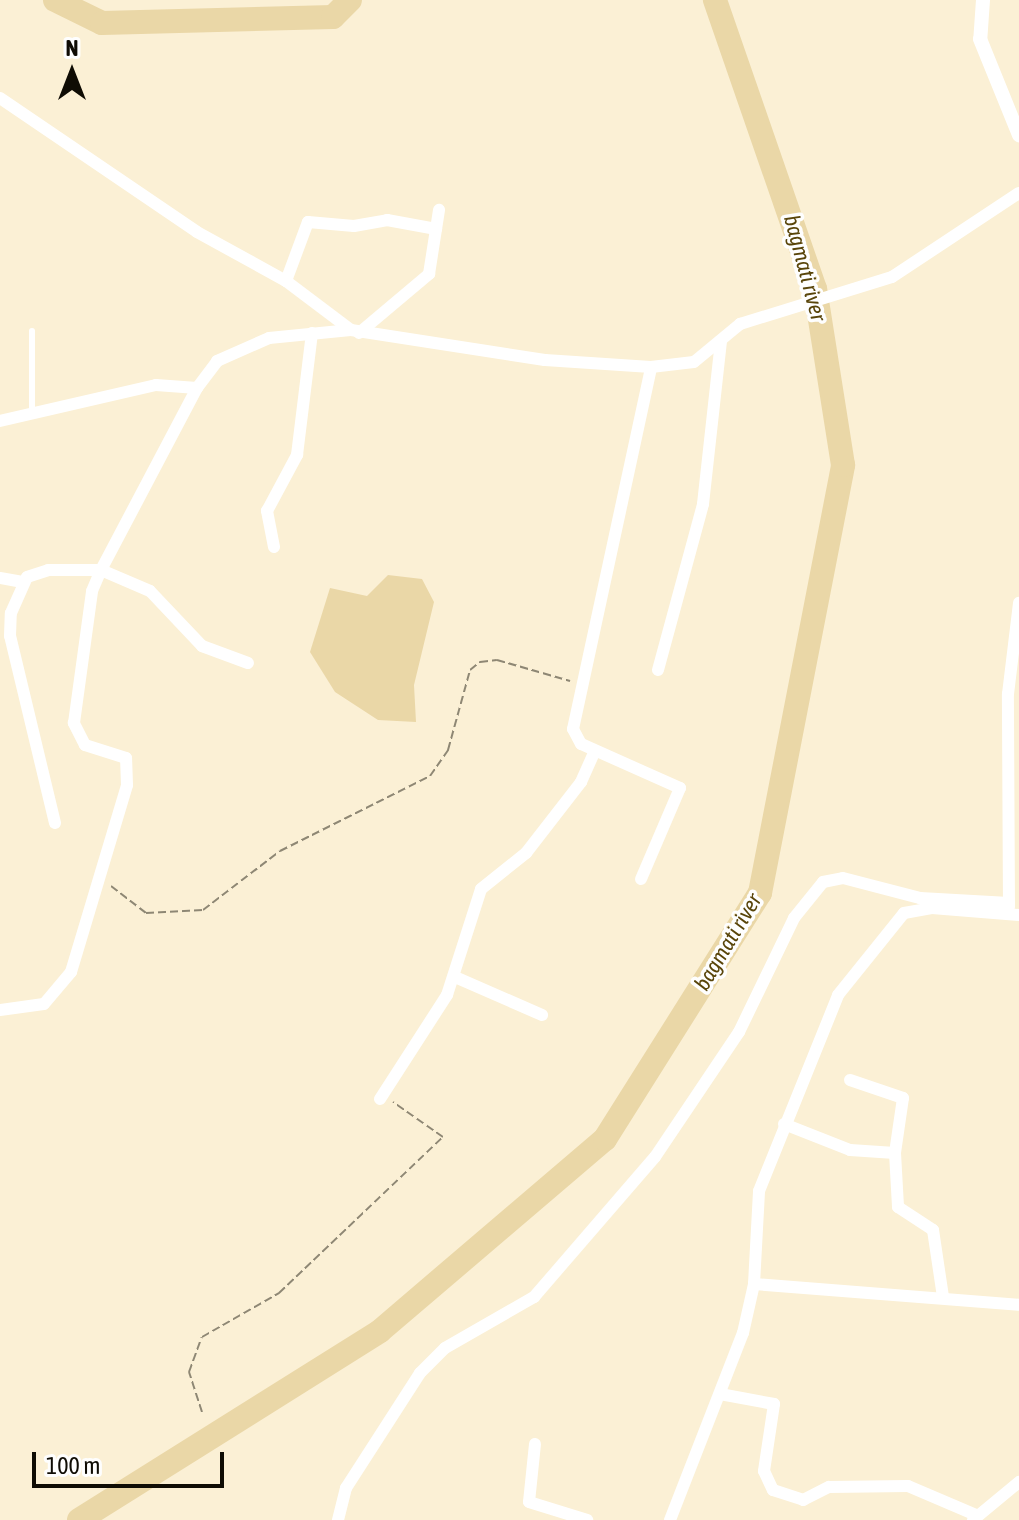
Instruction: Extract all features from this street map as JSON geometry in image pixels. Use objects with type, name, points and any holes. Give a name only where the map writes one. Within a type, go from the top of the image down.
[{"type":"street","points":[[983,0],[980,39],[1019,135]]},
{"type":"street","points":[[0,98],[197,232],[286,281],[355,332]]},
{"type":"street","points":[[0,1010],[35,1008],[57,994],[71,972],[129,770],[121,754],[80,741],[74,723],[92,591],[197,388],[217,361],[240,346],[312,333],[355,332],[515,357],[651,367],[694,362],[740,324],[892,277],[1019,193]]},
{"type":"street","points":[[355,332],[424,281],[439,210]]},
{"type":"street","points":[[286,281],[308,222],[354,226],[387,220],[436,229]]},
{"type":"street","points":[[274,547],[267,511],[297,455],[312,333]]},
{"type":"street","points":[[658,670],[703,504],[721,342]]},
{"type":"street","points":[[641,879],[680,788],[669,778],[595,751],[573,733],[651,367]]},
{"type":"street","points":[[0,421],[32,418],[156,385],[197,388]]},
{"type":"street","points":[[0,578],[23,582],[48,570],[101,570],[159,598],[202,646],[248,663]]},
{"type":"street","points":[[23,582],[10,636],[55,823]]},
{"type":"street","points":[[1012,910],[1008,694],[1019,603]]},
{"type":"street","points":[[380,1099],[455,977],[481,889],[526,853],[581,782],[595,751]]},
{"type":"street","points":[[338,1520],[346,1488],[420,1373],[445,1348],[534,1297],[655,1157],[739,1032],[794,918],[823,882],[843,878],[920,898],[1012,910]]},
{"type":"street","points":[[670,1520],[720,1394],[754,1284],[759,1191],[825,1017],[897,919],[932,908],[1012,910]]},
{"type":"street","points":[[455,977],[542,1015]]},
{"type":"street","points":[[850,1080],[901,1094],[895,1153],[898,1207],[933,1230],[943,1297]]},
{"type":"street","points":[[784,1124],[850,1150],[895,1153]]},
{"type":"street","points":[[754,1284],[1019,1305]]},
{"type":"street","points":[[720,1394],[774,1404],[764,1471],[773,1490],[803,1500],[829,1487],[908,1486],[974,1518],[1019,1482]]},
{"type":"street","points":[[535,1444],[529,1502],[587,1520]]},
{"type":"lane","points":[[32,331],[32,418]]},
{"type":"path","points":[[101,876],[146,913],[203,910],[280,851],[430,776],[448,750],[470,670],[480,662],[497,660],[585,685]]},
{"type":"path","points":[[202,1412],[189,1372],[202,1337],[279,1293],[443,1137],[399,1104],[380,1099]]},
{"type":"shaded area","points":[[388,575],[422,579],[434,602],[414,685],[416,722],[378,720],[335,692],[310,652],[330,588],[367,596]]},
{"type":"waterway","name":"bagmati river","points":[[55,0],[102,23],[333,17],[350,0]]},
{"type":"waterway","name":"bagmati river","points":[[79,1520],[380,1331],[605,1139],[760,893],[843,465],[815,289],[715,0]]}]
